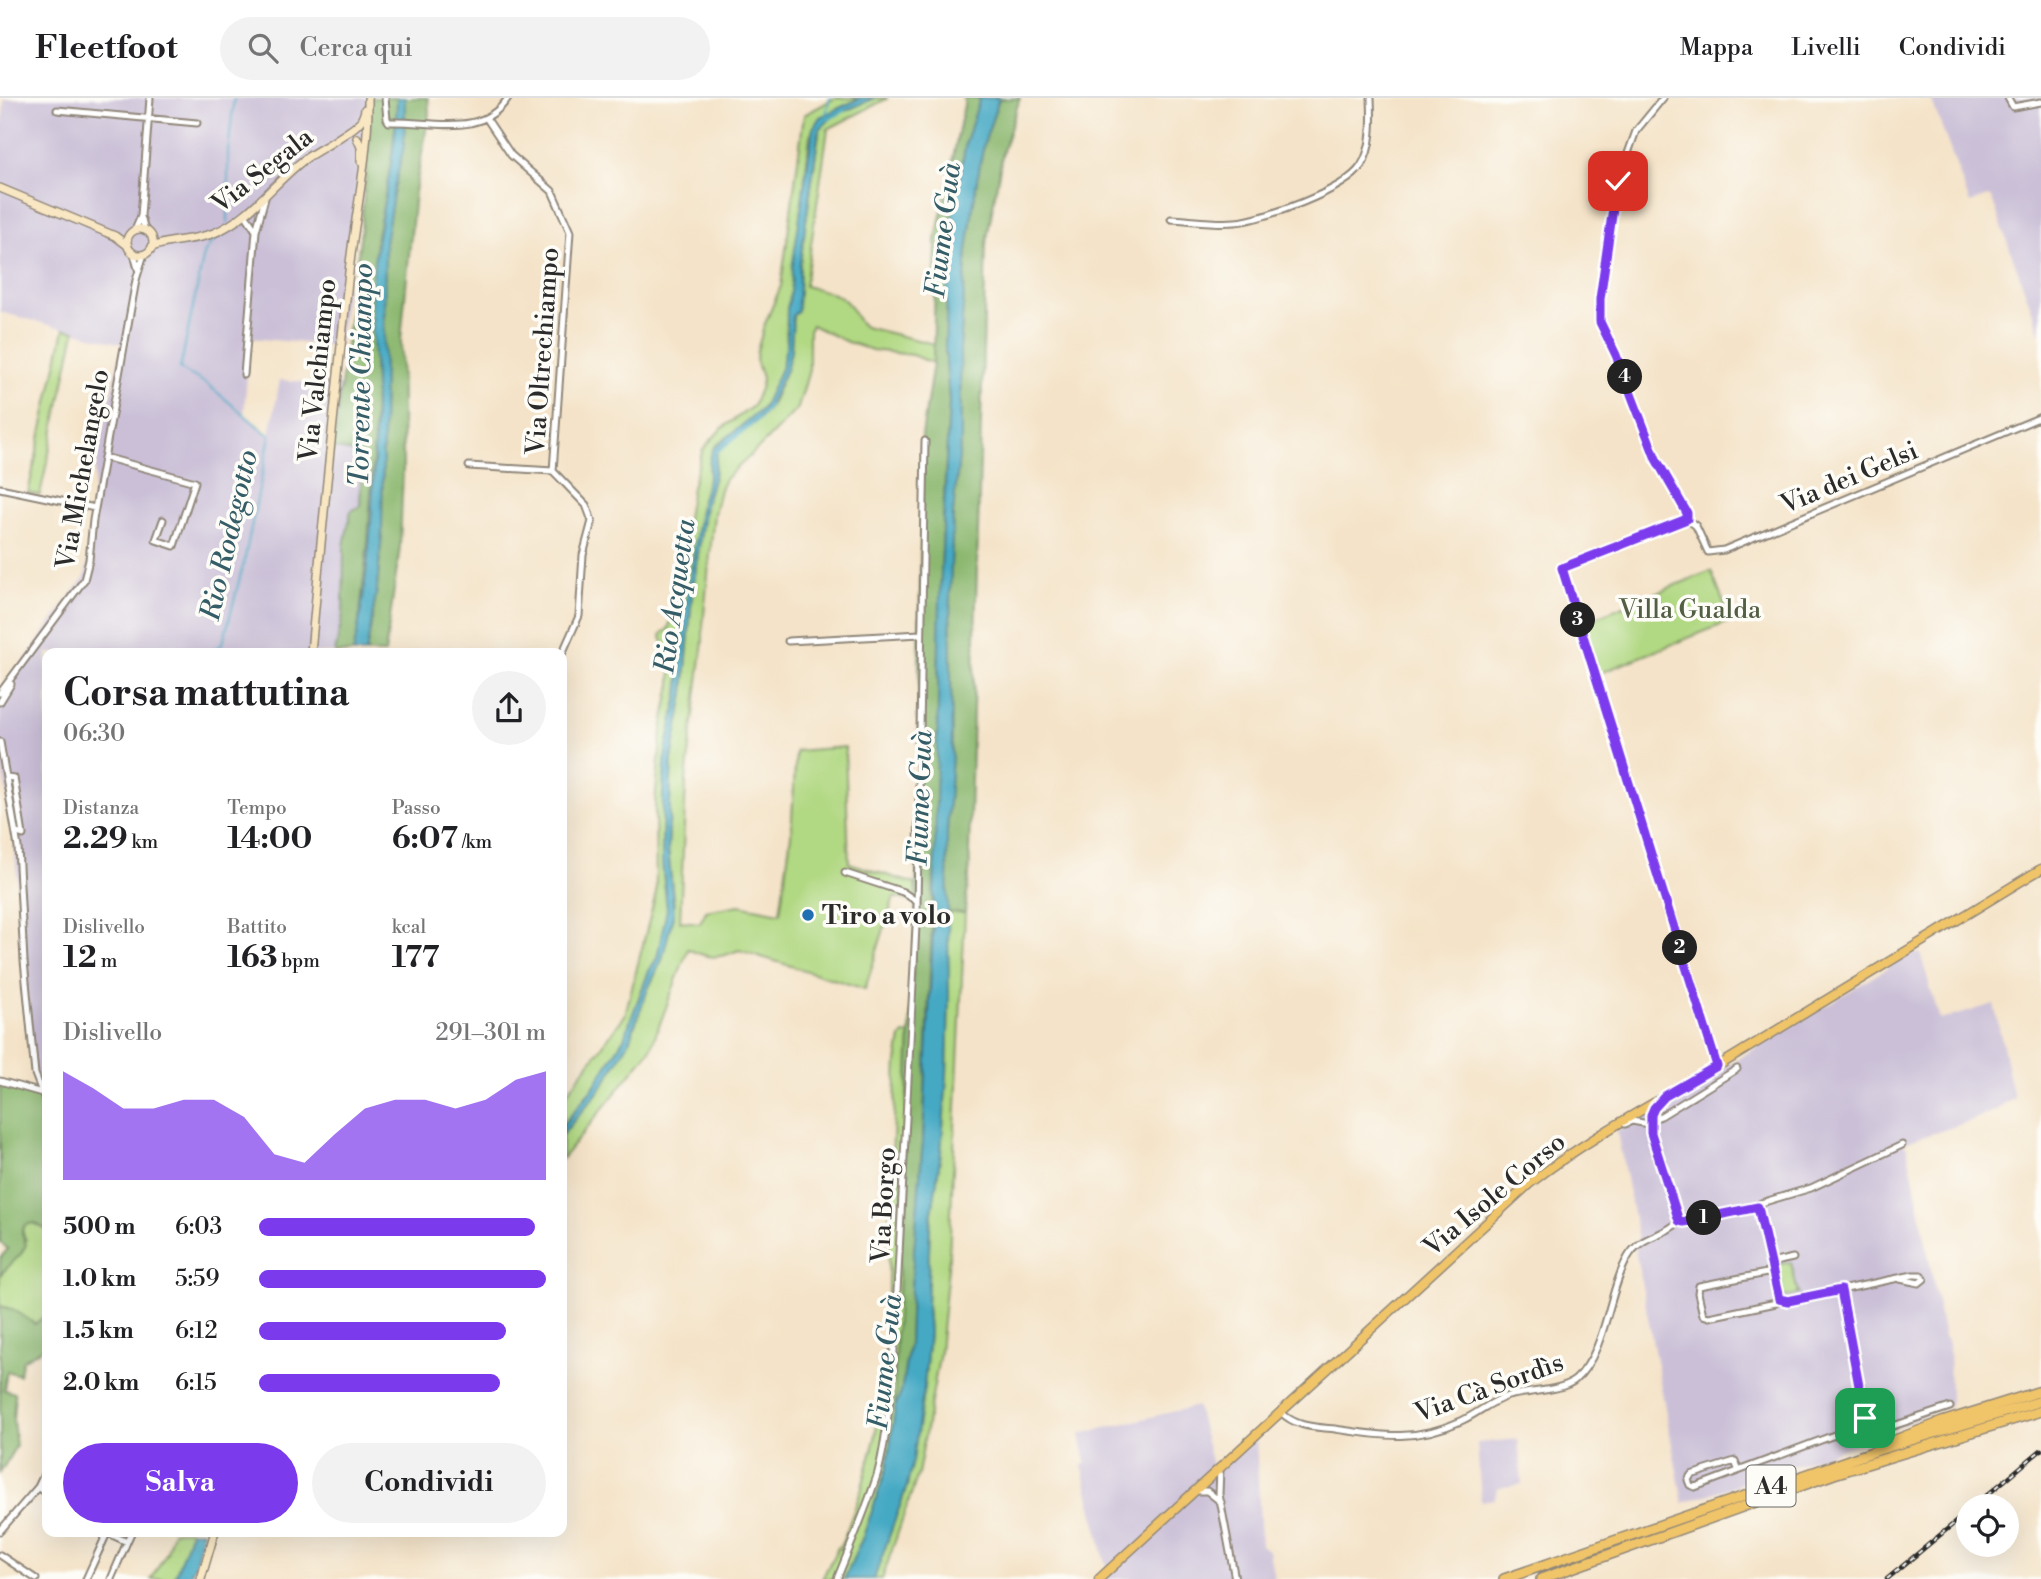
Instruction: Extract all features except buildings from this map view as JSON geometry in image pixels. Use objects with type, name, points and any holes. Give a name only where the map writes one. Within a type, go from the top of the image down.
[{"type":"highway","points":[[1863,1456],[1901,1436],[2041,1391]]},
{"type":"highway","name":"A4","points":[[1504,1579],[1863,1456],[2041,1401]]},
{"type":"highway","name":"A4","points":[[1541,1579],[1724,1512],[1866,1464],[2041,1411]]},
{"type":"main road","points":[[367,98],[363,118],[353,128],[368,133]]},
{"type":"main road","name":"Via Valchiampo","points":[[311,648],[354,224],[368,133],[367,98]]},
{"type":"main road","name":"Via Segala","points":[[144,254],[166,241],[214,233],[244,214],[305,159],[353,128]]},
{"type":"main road","points":[[340,137],[357,138],[368,133]]},
{"type":"main road","points":[[357,138],[361,147],[362,180]]},
{"type":"main road","points":[[1,190],[115,236],[134,254],[144,254]]},
{"type":"main road","points":[[115,236],[148,232],[166,241]]},
{"type":"main road","points":[[148,232],[152,247]]},
{"type":"main road","points":[[127,245],[132,233]]},
{"type":"main road","name":"Via Isole Corso","points":[[1099,1579],[1529,1184],[1640,1110],[2041,869]]},
{"type":"main road","points":[[201,1579],[213,1537]]},
{"type":"street","points":[[132,233],[141,216],[150,98]]},
{"type":"street","points":[[385,98],[387,119],[393,122],[459,125],[487,119],[508,98]]},
{"type":"street","points":[[1171,219],[1239,222],[1331,190],[1356,172],[1363,162],[1372,124],[1371,98]]},
{"type":"street","points":[[1663,98],[1638,127],[1618,181],[1599,310],[1605,336],[1620,365],[1640,421],[1656,459],[1687,513],[1687,519],[1562,568],[1717,1066]]},
{"type":"street","points":[[2008,98],[2013,107],[2041,102]]},
{"type":"street","points":[[57,110],[197,123]]},
{"type":"street","name":"Via Oltrechiampo","points":[[487,119],[511,156],[552,191],[570,232],[553,471],[586,505],[591,514],[582,569],[579,616],[565,648]]},
{"type":"street","points":[[244,375],[257,231],[266,195]]},
{"type":"street","points":[[244,214],[257,231]]},
{"type":"street","points":[[141,216],[148,232]]},
{"type":"street","name":"Via Michelangelo","points":[[134,254],[138,269]]},
{"type":"street","name":"Via Michelangelo","points":[[26,659],[84,580],[138,269],[144,254]]},
{"type":"street","name":"Via dei Gelsi","points":[[1687,519],[1696,526],[1708,552],[1724,550],[2041,417]]},
{"type":"street","name":"Via Borgo","points":[[836,1579],[878,1471],[887,1425],[897,1313],[916,901],[925,441]]},
{"type":"street","points":[[104,457],[195,482],[174,546],[156,540],[163,520]]},
{"type":"street","points":[[469,466],[553,471]]},
{"type":"street","points":[[0,488],[95,508]]},
{"type":"street","points":[[788,641],[921,634]]},
{"type":"street","points":[[0,693],[26,659]]},
{"type":"street","points":[[0,702],[26,659]]},
{"type":"street","points":[[0,742],[17,833],[24,961],[35,1074],[42,1093]]},
{"type":"street","points":[[845,873],[903,892],[916,901]]},
{"type":"street","points":[[1650,1120],[1661,1116],[1737,1069]]},
{"type":"street","points":[[0,1081],[42,1093]]},
{"type":"street","points":[[1650,1120],[1654,1108],[1665,1096]]},
{"type":"street","points":[[1640,1110],[1647,1114],[1650,1120],[1651,1133],[1679,1221]]},
{"type":"street","points":[[1640,1110],[1643,1123],[1651,1133]]},
{"type":"street","points":[[1612,1128],[1632,1121],[1643,1123]]},
{"type":"street","name":"Via Cà Sordìs","points":[[1280,1412],[1298,1424],[1379,1436],[1411,1436],[1462,1421],[1505,1397],[1561,1387],[1573,1381],[1583,1370],[1598,1344],[1628,1257],[1647,1238],[1675,1226],[1679,1221],[1758,1207],[1761,1203],[1811,1188],[1902,1145]]},
{"type":"street","points":[[1758,1207],[1780,1300]]},
{"type":"street","points":[[1770,1263],[1793,1258]]},
{"type":"street","points":[[1772,1272],[1699,1286],[1701,1313],[1709,1317],[1780,1300],[1788,1301],[1900,1279]]},
{"type":"street","points":[[1841,1290],[1864,1424]]},
{"type":"street","points":[[1738,1469],[1735,1461],[1690,1475],[1688,1480],[1690,1485],[1695,1487],[1864,1424],[1878,1431],[1950,1407]]},
{"type":"street","points":[[1220,1467],[1221,1502],[1235,1579]]},
{"type":"street","points":[[0,1531],[38,1487],[42,1479]]},
{"type":"street","points":[[1208,1479],[1219,1484]]},
{"type":"street","points":[[1208,1479],[1209,1487],[1221,1502]]},
{"type":"street","points":[[38,1487],[42,1490]]},
{"type":"street","points":[[1193,1492],[1203,1490],[1214,1495]]},
{"type":"street","points":[[86,1579],[106,1537]]},
{"type":"street","points":[[118,1537],[127,1542]]},
{"type":"street","points":[[111,1579],[129,1537]]},
{"type":"street","points":[[0,1555],[36,1579]]},
{"type":"shaded area","points":[[369,98],[339,346],[250,338],[244,413],[270,435],[280,380],[340,385],[333,448],[362,453],[360,506],[344,546],[343,614],[336,648],[42,648],[42,1090],[34,1073],[12,820],[0,759],[0,694],[85,576],[91,539],[96,464],[122,344],[0,312],[0,122],[3,122],[4,99]]},
{"type":"shaded area","points":[[1931,98],[2041,98],[2041,336],[1991,196],[1970,203]]},
{"type":"shaded area","points":[[1914,952],[1920,953],[1940,1020],[1994,1004],[2014,1098],[1996,1110],[1965,1123],[1904,1143],[1913,1176],[1944,1337],[1949,1343],[1950,1405],[1871,1439],[1683,1503],[1634,1244],[1638,1239],[1617,1132]]},
{"type":"shaded area","points":[[1197,1406],[1214,1473],[1256,1435],[1261,1545],[1269,1551],[1274,1579],[1099,1579],[1107,1570],[1082,1465],[1086,1463],[1080,1434]]},
{"type":"shaded area","points":[[1518,1439],[1522,1484],[1498,1488],[1494,1499],[1481,1501],[1477,1443]]},
{"type":"green space","points":[[369,98],[397,98],[391,165],[376,241],[372,294],[375,388],[368,541],[354,648],[336,648],[343,614],[344,546],[351,511],[360,506],[362,454],[333,448],[361,230],[370,119]]},
{"type":"green space","points":[[405,98],[428,98],[429,114],[415,192],[401,340],[403,470],[400,547],[386,648],[367,648],[377,589],[382,532],[385,242],[404,146]]},
{"type":"green space","points":[[835,98],[860,98],[820,117],[810,135],[787,309],[786,350],[781,369],[766,403],[757,415],[716,445],[710,458],[687,596],[678,696],[666,751],[662,862],[667,909],[657,959],[649,971],[624,1038],[593,1088],[567,1120],[567,1093],[625,1015],[656,893],[655,803],[662,729],[671,684],[671,664],[661,637],[668,629],[676,605],[692,487],[703,449],[721,429],[753,406],[761,386],[757,351],[781,286],[804,115]]},
{"type":"green space","points":[[875,98],[888,98],[828,129],[805,286],[828,292],[844,300],[865,327],[934,344],[933,363],[912,355],[872,350],[847,342],[812,325],[809,330],[809,370],[798,408],[725,479],[720,489],[714,514],[703,641],[686,780],[680,921],[700,923],[706,911],[739,905],[780,913],[791,835],[796,751],[845,747],[849,863],[915,884],[916,902],[894,897],[865,989],[739,950],[714,957],[688,949],[650,1050],[567,1153],[567,1129],[600,1090],[628,1044],[662,960],[674,905],[668,849],[672,759],[684,693],[692,596],[705,505],[714,476],[717,451],[760,419],[771,405],[786,370],[791,351],[793,316],[799,295],[800,263],[820,127],[833,116]]},
{"type":"green space","points":[[964,98],[980,98],[966,142],[950,232],[945,347],[949,401],[938,672],[939,752],[923,1139],[909,1344],[901,1393],[895,1407],[895,1356],[916,902],[922,435],[933,363],[936,239]]},
{"type":"green space","points":[[1020,98],[1003,151],[986,244],[970,858],[965,913],[947,912],[947,833],[952,756],[950,593],[953,513],[961,437],[960,349],[967,250],[984,144],[999,99]]},
{"type":"green space","points":[[64,329],[75,331],[40,495],[28,493]]},
{"type":"green space","name":"Villa Gualda","points":[[1711,571],[1731,621],[1598,674],[1583,622]]},
{"type":"green space","points":[[947,912],[965,913],[949,1256],[940,1352],[918,1474],[882,1579],[874,1579],[907,1486],[924,1387],[929,1332],[927,1306],[930,1226],[941,1153],[947,1075]]},
{"type":"green space","points":[[904,1034],[911,1035],[895,1407],[887,1467],[863,1537],[844,1579],[822,1579],[843,1541],[861,1491],[875,1439],[887,1336],[890,1196],[897,1062]]},
{"type":"green space","points":[[0,1083],[42,1094],[42,1227],[34,1223],[25,1225],[22,1232],[26,1245],[21,1254],[0,1275],[0,1258],[8,1249],[0,1242]]},
{"type":"green space","points":[[33,1223],[42,1228],[42,1318],[35,1324],[14,1310],[0,1306],[0,1275],[26,1240],[22,1231],[25,1225]]},
{"type":"green space","points":[[1791,1262],[1798,1294],[1784,1297],[1780,1295],[1774,1265]]},
{"type":"green space","points":[[0,1306],[14,1310],[35,1324],[42,1318],[42,1349],[23,1360],[19,1375],[7,1371],[4,1390],[15,1393],[13,1420],[16,1446],[0,1473]]},
{"type":"green space","points":[[171,1537],[189,1537],[174,1579],[151,1579],[167,1552]]},
{"type":"water","points":[[397,98],[405,98],[404,146],[385,243],[382,532],[377,589],[367,648],[354,648],[368,555],[373,488],[374,268],[396,123]]},
{"type":"water","points":[[861,98],[875,98],[833,116],[819,130],[800,263],[798,310],[793,316],[791,351],[786,370],[767,410],[746,430],[717,451],[714,476],[705,505],[692,596],[684,693],[672,759],[668,849],[674,912],[662,960],[628,1044],[600,1090],[567,1129],[567,1120],[593,1088],[624,1038],[649,971],[657,958],[667,909],[662,862],[666,751],[678,696],[687,596],[701,504],[713,449],[763,408],[781,369],[787,343],[787,309],[813,128],[820,117]]},
{"type":"water","points":[[980,98],[999,98],[984,144],[977,180],[967,250],[960,349],[961,437],[953,513],[950,593],[952,756],[947,833],[947,1075],[941,1153],[930,1226],[927,1306],[929,1332],[924,1387],[907,1486],[874,1579],[844,1579],[863,1537],[887,1467],[895,1407],[901,1393],[909,1344],[923,1139],[934,908],[940,594],[949,401],[945,347],[950,232],[966,142]]},
{"type":"water","points":[[189,1537],[202,1537],[195,1565],[188,1579],[174,1579]]},
{"type":"waterway","name":"Rio Rodegotto","points":[[228,223],[228,152],[234,98]]},
{"type":"waterway","points":[[826,114],[830,98]]},
{"type":"waterway","name":"Rio Acquetta","points":[[825,121],[845,111]]},
{"type":"waterway","name":"Rio Rodegotto","points":[[216,648],[224,639],[244,562],[270,436],[207,384],[180,369],[204,254],[211,243],[226,231]]},
{"type":"waterway","name":"Rio Acquetta","points":[[717,452],[760,419],[770,405]]},
{"type":"railway","points":[[1989,1494],[2041,1450]]},
{"type":"railway","points":[[1887,1579],[1956,1522]]},
{"type":"place","name":"Tiro a volo","points":[[808,915]]},
{"type":"route","points":[[1618,181],[1600,299],[1600,322],[1632,394],[1656,459],[1687,513],[1687,519],[1562,568],[1717,1066],[1665,1096],[1652,1112],[1651,1133],[1679,1221],[1758,1207],[1779,1299],[1788,1301],[1841,1290],[1865,1418]]},
{"type":"water label","name":"Fiume Guà","points":[[942,230]]},
{"type":"water label","name":"Torrente Chiampo","points":[[360,375]]},
{"type":"water label","name":"Fiume Guà","points":[[919,798]]},
{"type":"water label","name":"Fiume Guà","points":[[884,1362]]}]
